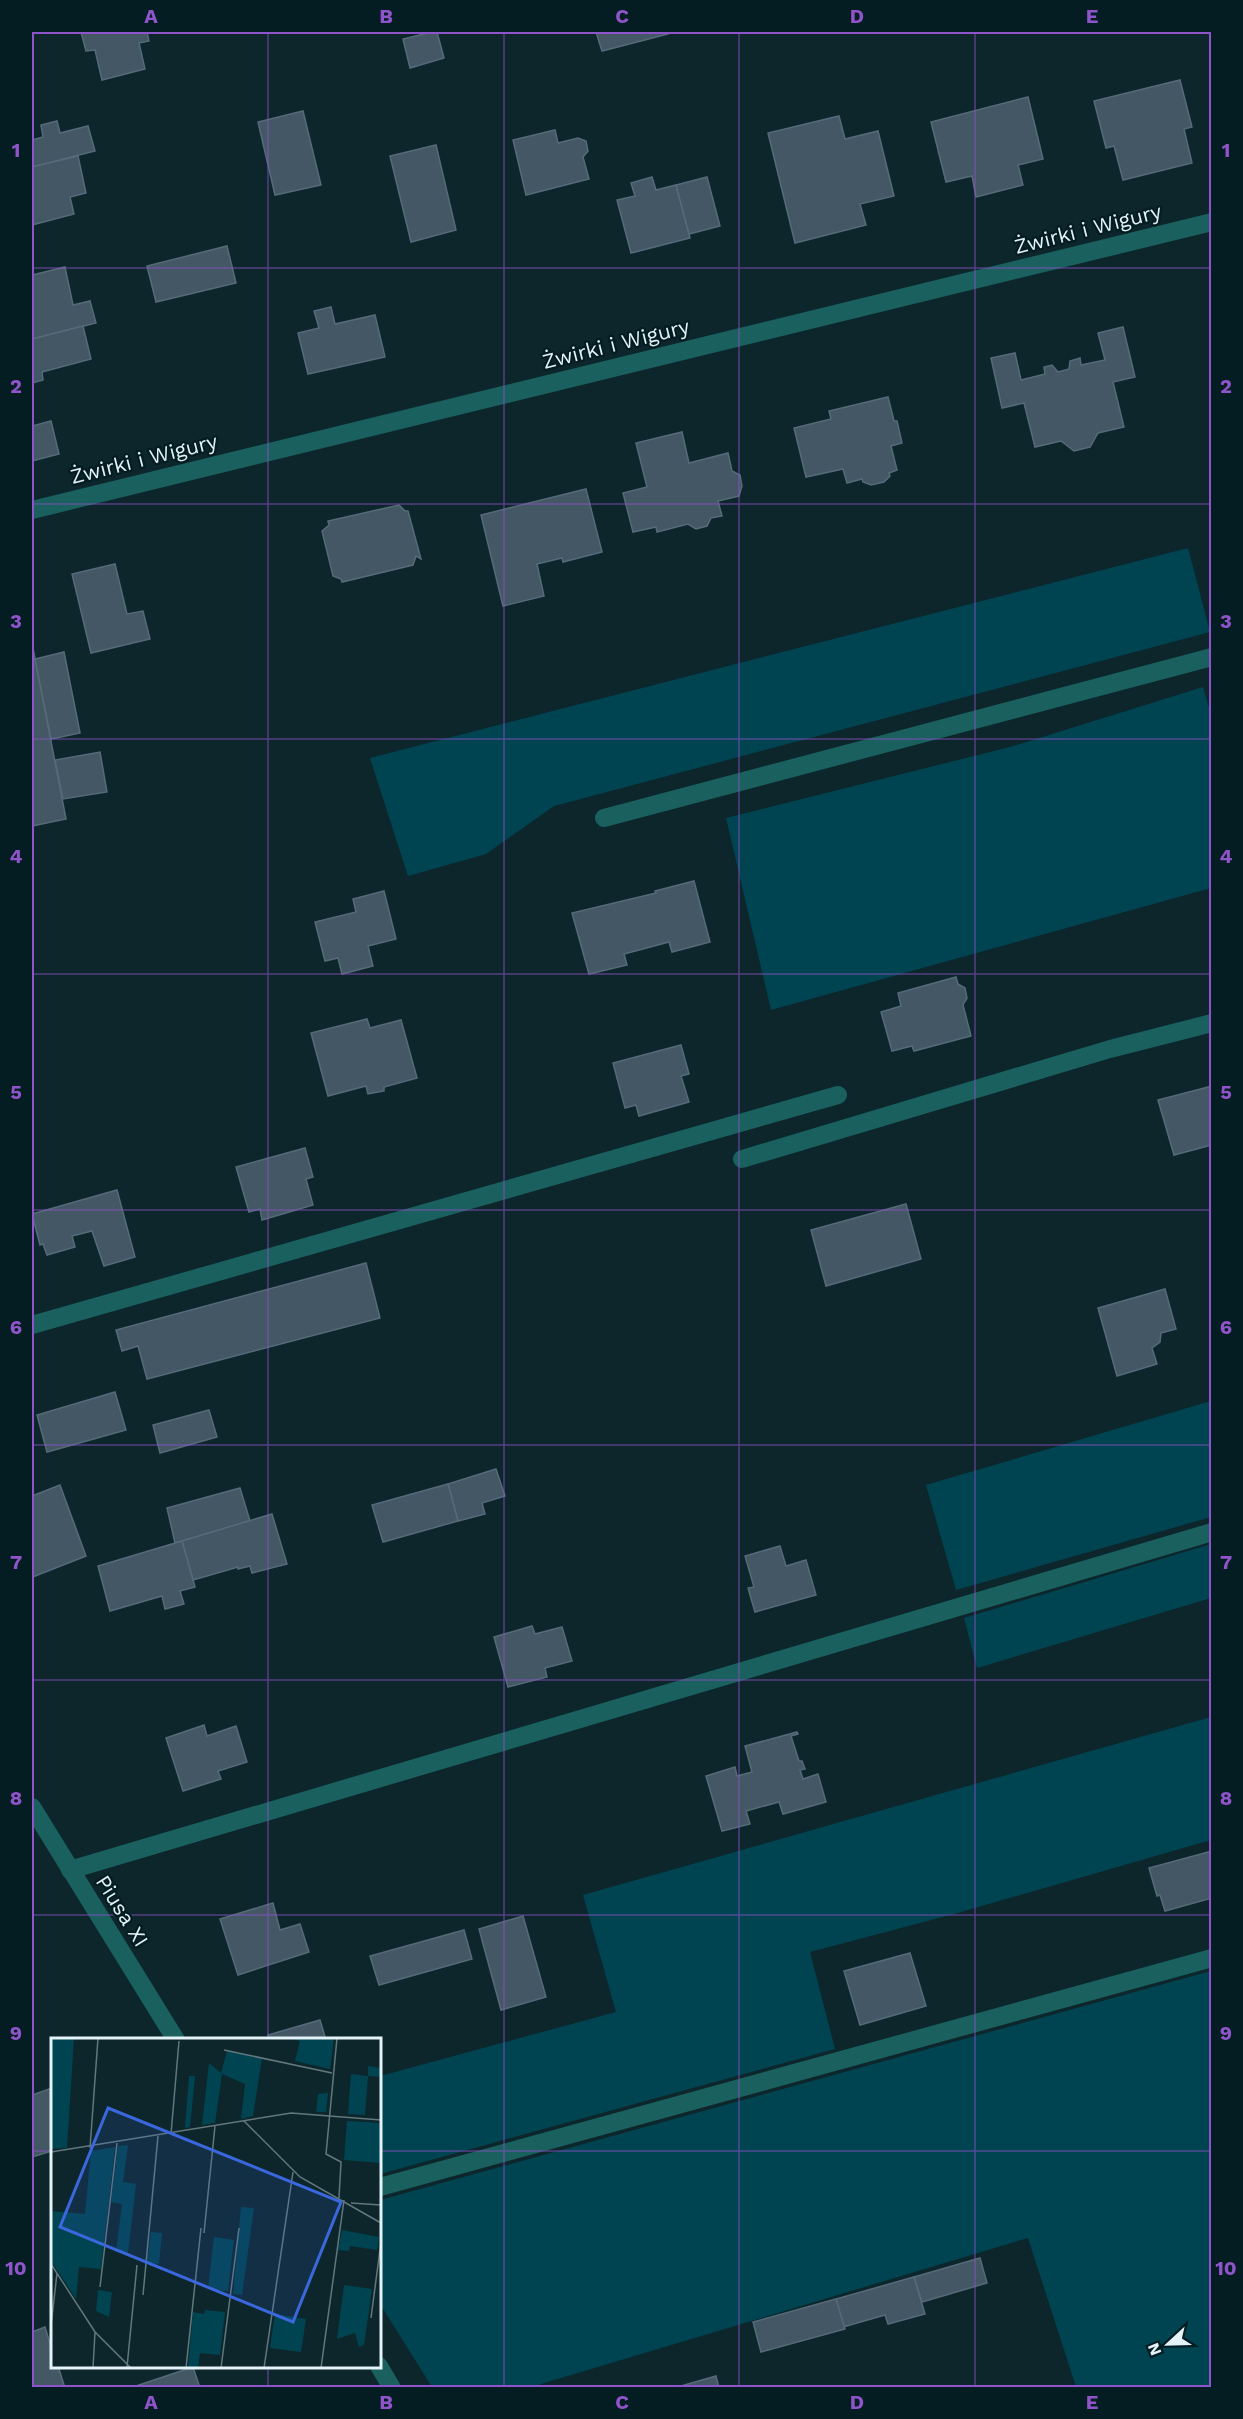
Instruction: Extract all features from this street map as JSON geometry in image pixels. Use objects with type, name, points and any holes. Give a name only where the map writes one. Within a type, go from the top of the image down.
[{"type":"street","name":"Żwirki i Wigury","points":[[32,510],[1212,222]]},
{"type":"street","points":[[604,818],[1212,657]]},
{"type":"street","points":[[742,1159],[1110,1049],[1212,1023]]},
{"type":"street","points":[[32,1324],[838,1095]]},
{"type":"street","points":[[70,1870],[1212,1532]]},
{"type":"street","name":"Piusa XI","points":[[32,1807],[175,2038]]},
{"type":"street","points":[[381,2187],[1212,1958]]},
{"type":"street","points":[[381,2368],[392,2388]]},
{"type":"shaded area","points":[[1188,548],[1210,632],[554,806],[486,854],[408,876],[370,758]]},
{"type":"shaded area","points":[[1203,687],[1212,718],[1211,888],[771,1010],[726,818],[1010,747]]},
{"type":"shaded area","points":[[1211,1401],[1211,1517],[956,1590],[926,1485]]},
{"type":"shaded area","points":[[1211,1544],[1211,1598],[977,1668],[964,1618]]},
{"type":"shaded area","points":[[1211,1717],[1211,1840],[954,1914],[810,1952],[835,2049],[381,2174],[381,2076],[616,2012],[583,1895]]},
{"type":"shaded area","points":[[1211,1971],[1211,2387],[1076,2387],[1028,2238],[531,2387],[432,2387],[381,2306],[381,2200]]},
{"type":"building","points":[[81,32],[147,32],[149,41],[139,43],[145,69],[102,80],[95,50],[86,51]]},
{"type":"building","points":[[437,32],[444,58],[410,68],[403,39]]},
{"type":"building","points":[[596,32],[667,32],[668,34],[602,51]]},
{"type":"building","points":[[1180,80],[1192,127],[1184,129],[1192,163],[1123,180],[1114,146],[1106,148],[1094,101]]},
{"type":"building","points":[[1028,97],[1043,159],[1018,165],[1023,185],[976,197],[972,176],[946,182],[931,122]]},
{"type":"building","points":[[303,111],[321,185],[275,195],[258,122]]},
{"type":"building","points":[[839,116],[845,139],[878,131],[894,196],[860,204],[866,225],[795,243],[768,133]]},
{"type":"building","points":[[57,121],[60,133],[88,126],[95,151],[32,167],[32,140],[43,137],[41,125]]},
{"type":"building","points":[[555,130],[558,143],[578,138],[586,141],[588,151],[583,157],[589,179],[526,195],[513,140]]},
{"type":"building","points":[[436,145],[456,230],[411,242],[390,156]]},
{"type":"building","points":[[78,156],[86,193],[70,197],[74,214],[32,225],[32,167]]},
{"type":"building","points":[[652,177],[656,190],[676,185],[690,238],[631,253],[617,200],[635,196],[631,183]]},
{"type":"building","points":[[707,177],[720,226],[689,234],[676,185]]},
{"type":"building","points":[[227,246],[236,283],[156,302],[147,266]]},
{"type":"building","points":[[65,267],[73,305],[90,301],[96,323],[32,339],[32,275]]},
{"type":"building","points":[[331,307],[335,324],[375,315],[385,357],[308,374],[298,333],[319,328],[314,311]]},
{"type":"building","points":[[83,326],[91,359],[42,372],[43,380],[32,383],[32,339]]},
{"type":"building","points":[[1123,327],[1135,377],[1113,382],[1124,427],[1098,433],[1090,447],[1074,451],[1061,441],[1035,447],[1024,403],[1002,408],[991,358],[1015,353],[1021,380],[1045,374],[1044,367],[1052,365],[1058,372],[1069,369],[1070,361],[1080,358],[1081,365],[1105,360],[1098,333]]},
{"type":"building","points":[[888,397],[902,443],[891,446],[897,470],[889,473],[890,476],[884,482],[871,485],[863,482],[862,479],[847,483],[843,469],[806,477],[794,428],[831,419],[829,411]]},
{"type":"building","points":[[51,421],[59,454],[32,461],[32,426]]},
{"type":"building","points":[[682,432],[689,463],[728,453],[732,471],[740,475],[742,486],[739,496],[718,501],[722,516],[711,518],[707,526],[696,529],[688,524],[657,532],[656,527],[633,532],[623,493],[647,487],[636,443]]},
{"type":"building","points":[[586,489],[602,552],[563,562],[562,558],[537,564],[544,596],[503,606],[481,515]]},
{"type":"building","points":[[399,505],[408,511],[421,559],[416,556],[413,565],[342,582],[341,579],[333,576],[322,531],[329,525],[328,521]]},
{"type":"building","points":[[115,564],[127,614],[143,611],[150,639],[91,653],[72,574]]},
{"type":"building","points":[[32,643],[66,819],[32,826]]},
{"type":"building","points":[[64,652],[80,733],[51,739],[35,659]]},
{"type":"building","points":[[100,752],[107,792],[63,799],[55,760]]},
{"type":"building","points":[[694,881],[710,942],[672,952],[669,942],[624,954],[627,965],[589,974],[572,913],[656,893],[655,891]]},
{"type":"building","points":[[384,891],[396,939],[368,946],[373,966],[342,974],[338,958],[325,961],[315,922],[356,912],[353,899]]},
{"type":"building","points":[[956,977],[958,984],[965,988],[967,998],[963,1005],[971,1036],[914,1051],[912,1046],[892,1051],[881,1012],[901,1006],[898,993]]},
{"type":"building","points":[[367,1019],[370,1028],[401,1020],[417,1078],[384,1087],[384,1091],[368,1094],[366,1086],[328,1096],[311,1033]]},
{"type":"building","points":[[681,1045],[689,1074],[681,1076],[689,1102],[639,1116],[636,1105],[625,1108],[613,1063]]},
{"type":"building","points":[[1212,1086],[1212,1145],[1174,1155],[1158,1100]]},
{"type":"building","points":[[305,1148],[313,1177],[306,1179],[313,1205],[262,1220],[260,1209],[249,1212],[236,1167]]},
{"type":"building","points":[[117,1190],[135,1257],[104,1266],[92,1231],[72,1236],[75,1247],[47,1255],[43,1244],[40,1245],[32,1214]]},
{"type":"building","points":[[906,1204],[921,1259],[826,1286],[811,1230]]},
{"type":"building","points":[[366,1263],[380,1318],[147,1379],[138,1346],[122,1351],[116,1330]]},
{"type":"building","points":[[1165,1289],[1176,1329],[1161,1333],[1160,1342],[1152,1348],[1157,1364],[1117,1376],[1098,1308]]},
{"type":"building","points":[[115,1392],[126,1430],[47,1452],[37,1415]]},
{"type":"building","points":[[209,1410],[217,1437],[160,1453],[153,1425]]},
{"type":"building","points":[[496,1469],[505,1496],[482,1503],[485,1514],[458,1521],[448,1484]]},
{"type":"building","points":[[448,1484],[458,1521],[383,1542],[372,1505]]},
{"type":"building","points":[[60,1485],[86,1556],[33,1577],[32,1496]]},
{"type":"building","points":[[240,1488],[250,1521],[175,1543],[167,1508]]},
{"type":"building","points":[[272,1514],[287,1564],[252,1573],[250,1566],[238,1569],[238,1567],[193,1580],[182,1541]]},
{"type":"building","points":[[182,1541],[195,1587],[180,1591],[184,1604],[165,1609],[162,1596],[110,1611],[98,1566]]},
{"type":"building","points":[[780,1546],[786,1566],[806,1560],[816,1595],[755,1612],[748,1588],[754,1587],[745,1556]]},
{"type":"building","points":[[532,1626],[535,1634],[562,1627],[572,1661],[545,1668],[547,1677],[508,1687],[494,1637]]},
{"type":"building","points":[[204,1725],[207,1736],[236,1726],[247,1762],[218,1771],[221,1779],[183,1791],[166,1738]]},
{"type":"building","points":[[797,1732],[798,1734],[791,1736],[799,1761],[802,1761],[805,1769],[800,1770],[803,1779],[818,1774],[826,1802],[783,1814],[779,1802],[746,1811],[750,1824],[722,1831],[706,1776],[735,1767],[737,1776],[752,1772],[745,1746]]},
{"type":"building","points":[[1212,1851],[1212,1898],[1165,1911],[1160,1895],[1157,1896],[1149,1868]]},
{"type":"building","points":[[273,1903],[280,1930],[300,1924],[309,1952],[238,1975],[220,1919]]},
{"type":"building","points":[[523,1916],[546,1997],[501,2010],[479,1929]]},
{"type":"building","points":[[464,1930],[472,1959],[379,1985],[370,1956]]},
{"type":"building","points":[[910,1953],[926,2006],[860,2025],[844,1971]]},
{"type":"building","points":[[320,2020],[325,2038],[269,2038],[268,2035]]},
{"type":"building","points":[[51,2088],[51,2151],[32,2157],[32,2095]]},
{"type":"building","points":[[980,2258],[987,2283],[922,2302],[914,2277]]},
{"type":"building","points":[[914,2277],[925,2314],[888,2324],[885,2315],[843,2327],[836,2299]]},
{"type":"building","points":[[836,2299],[845,2329],[761,2352],[753,2322]]},
{"type":"building","points":[[45,2327],[51,2347],[51,2368],[59,2368],[65,2388],[32,2388],[32,2332]]},
{"type":"building","points":[[193,2368],[200,2388],[130,2388]]},
{"type":"building","points":[[716,2376],[719,2388],[674,2388]]}]
